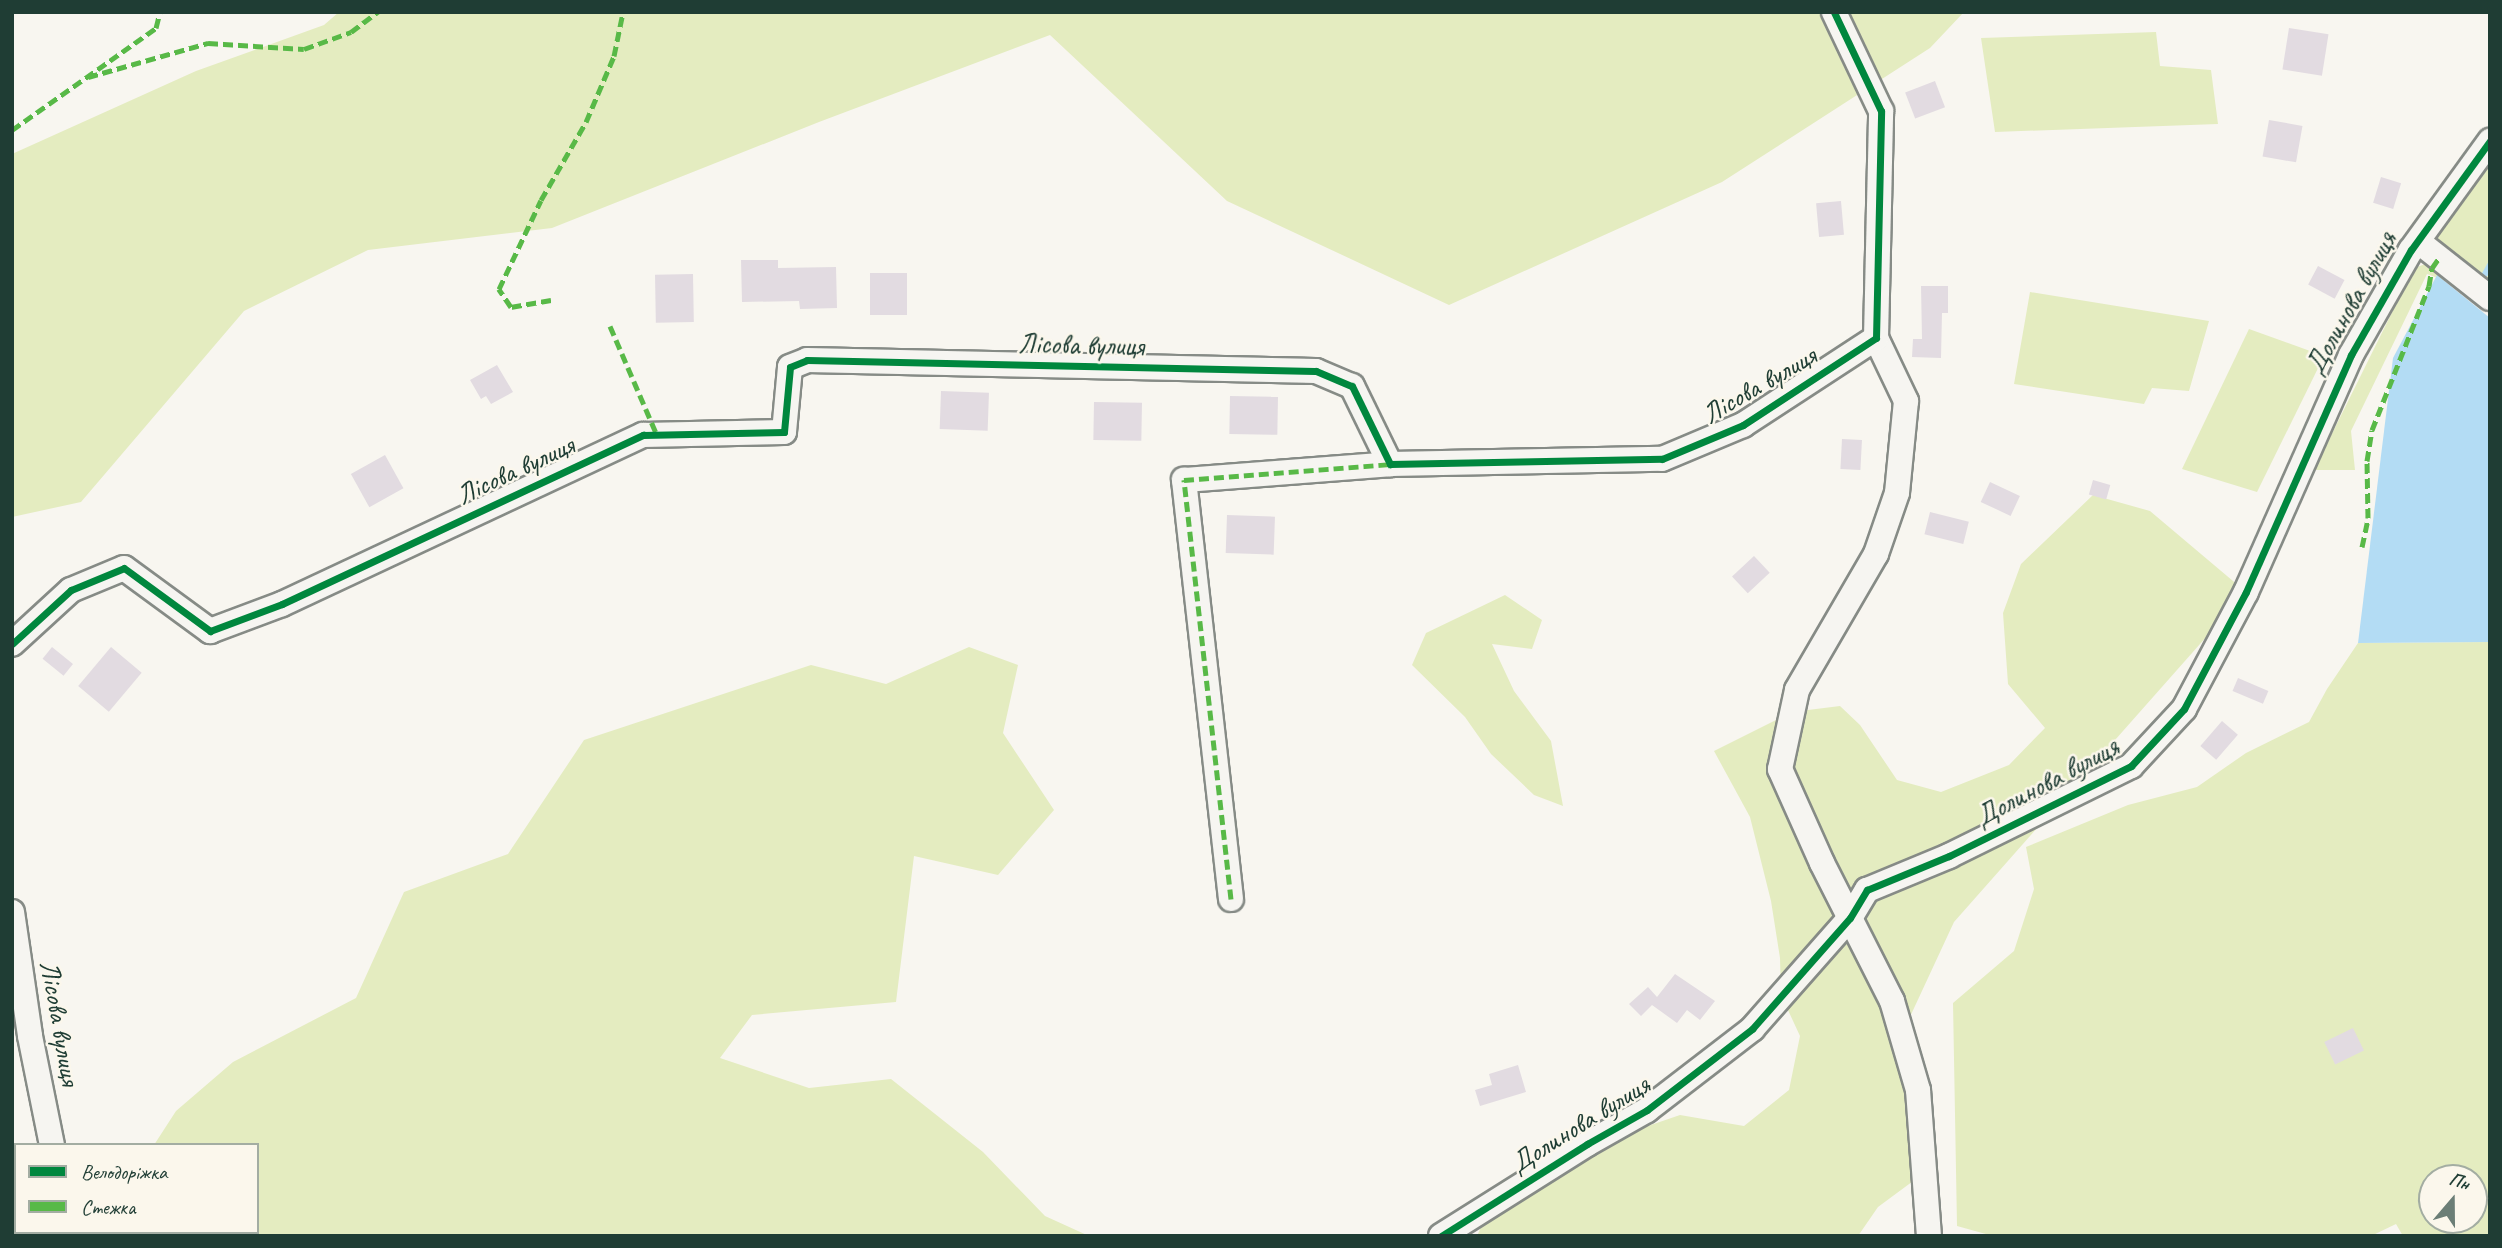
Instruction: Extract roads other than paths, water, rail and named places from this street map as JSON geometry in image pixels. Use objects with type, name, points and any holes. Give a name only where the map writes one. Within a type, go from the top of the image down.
[{"type":"street","points":[[1834,12],[1881,111],[1876,338],[1906,401],[1897,493],[1877,554],[1797,690],[1780,769],[1892,1001],[1918,1090],[1929,1236]]},
{"type":"street","name":"Долинова вулиця","points":[[1441,1236],[1647,1110],[1752,1030],[1850,918],[1867,891],[1949,856],[2131,766],[2184,709],[2246,592],[2351,355],[2419,242],[2490,141]]},
{"type":"street","points":[[2419,242],[2490,298]]},
{"type":"street","name":"Лісова вулиця","points":[[12,644],[71,590],[124,568],[210,631],[282,604],[643,435],[784,432],[790,367],[807,360],[1316,371],[1352,386],[1390,464],[1662,459],[1743,425],[1876,338]]},
{"type":"street","points":[[1231,899],[1185,480],[1390,464]]},
{"type":"street","name":"Лісова вулиця","points":[[12,912],[30,1036],[52,1143]]},
{"type":"water","points":[[2437,275],[2490,318],[2490,642],[2358,643],[2393,358]]},
{"type":"waterway","points":[[2485,274],[2490,265]]}]
